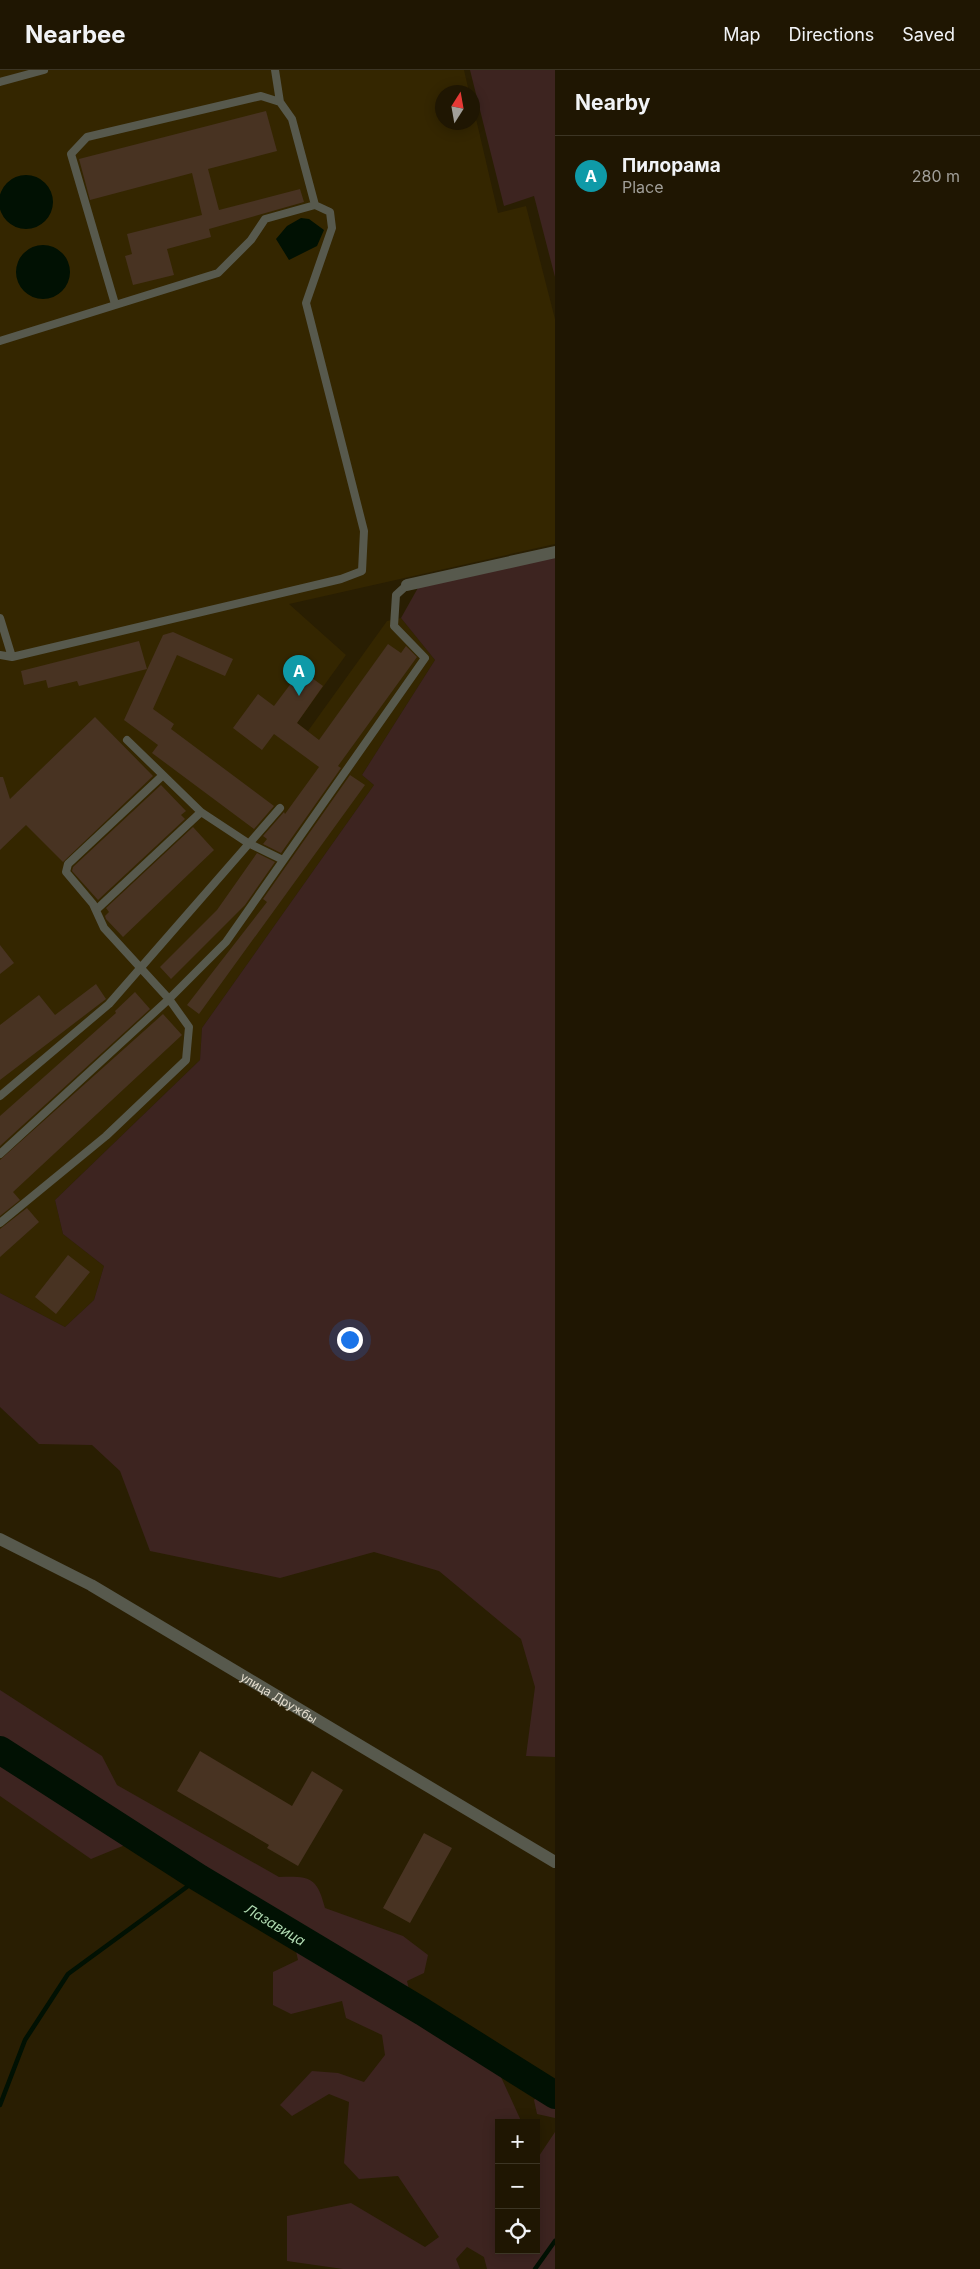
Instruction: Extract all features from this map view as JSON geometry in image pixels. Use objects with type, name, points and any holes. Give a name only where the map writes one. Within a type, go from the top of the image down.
[{"type":"street","points":[[407,584],[555,552]]},
{"type":"street","name":"улица Дружбы","points":[[0,1539],[91,1585],[555,1862]]},
{"type":"lane","points":[[0,82],[44,70]]},
{"type":"lane","points":[[275,70],[280,102],[292,120],[315,205]]},
{"type":"lane","points":[[115,304],[71,154],[87,137],[261,96],[280,102]]},
{"type":"lane","points":[[0,341],[38,331],[115,304],[218,273],[252,240],[266,219],[315,205],[330,212],[332,228],[306,303],[364,531],[362,571],[331,581],[12,657],[0,655]]},
{"type":"lane","points":[[0,1154],[169,999],[226,942],[425,658],[394,626],[396,595],[407,584]]},
{"type":"lane","points":[[0,618],[12,657]]},
{"type":"lane","points":[[127,740],[201,812],[248,843],[283,860]]},
{"type":"lane","points":[[0,1223],[106,1136],[186,1060],[190,1027],[169,999],[104,928],[96,910],[66,872],[68,864],[162,776]]},
{"type":"lane","points":[[0,1096],[109,1004],[280,808]]},
{"type":"lane","points":[[96,910],[201,812]]},
{"type":"shaded area","points":[[0,70],[464,70],[467,85],[435,85],[435,130],[479,130],[498,213],[526,206],[555,319],[555,544],[289,604],[346,655],[297,723],[308,731],[387,621],[401,618],[435,660],[362,775],[374,785],[202,1028],[200,1060],[55,1200],[63,1234],[104,1266],[94,1300],[65,1327],[0,1293]]},
{"type":"shaded area","points":[[470,70],[555,70],[555,277],[534,196],[504,206],[480,110],[480,85],[474,85]]},
{"type":"shaded area","points":[[21,175],[31,175],[45,183],[51,192],[53,202],[51,212],[45,221],[31,229],[21,229],[11,224],[4,217],[-1,207],[-1,197],[4,187],[11,180]]},
{"type":"shaded area","points":[[301,218],[309,219],[324,230],[317,246],[289,260],[276,239],[287,226]]},
{"type":"shaded area","points":[[38,245],[48,245],[58,249],[66,257],[70,272],[66,287],[58,295],[48,299],[38,299],[28,295],[20,287],[16,277],[16,267],[20,257],[28,249]]},
{"type":"shaded area","points":[[555,557],[555,1757],[526,1756],[535,1687],[521,1639],[439,1571],[374,1552],[280,1578],[150,1551],[120,1471],[92,1445],[39,1444],[0,1407],[0,1293],[65,1327],[94,1300],[104,1266],[63,1234],[55,1200],[200,1060],[202,1028],[374,785],[362,775],[435,660],[401,618],[419,586]]},
{"type":"shaded area","points":[[0,1690],[102,1756],[117,1785],[279,1877],[298,1877],[311,1880],[319,1890],[325,1908],[403,1936],[428,1955],[424,1973],[407,1981],[416,2019],[501,2077],[520,2119],[495,2119],[495,2254],[540,2254],[540,2154],[555,2132],[555,2269],[487,2269],[484,2257],[467,2247],[456,2259],[460,2269],[343,2269],[287,2261],[287,2216],[351,2203],[425,2247],[439,2237],[398,2176],[359,2179],[344,2163],[349,2102],[329,2094],[292,2116],[280,2105],[312,2071],[338,2073],[364,2082],[385,2055],[382,2035],[346,2018],[342,2001],[291,2014],[273,2005],[273,1972],[298,1960],[294,1942],[130,1843],[91,1859],[0,1796]]},
{"type":"shaded area","points":[[547,2085],[555,2090],[555,2118],[537,2114],[534,2100]]},
{"type":"building","points":[[266,111],[277,151],[208,169],[219,210],[300,189],[304,202],[209,229],[211,237],[167,249],[174,275],[133,285],[125,256],[132,254],[127,234],[202,215],[192,173],[90,200],[79,159]]},
{"type":"building","points":[[173,632],[233,659],[225,676],[177,655],[153,709],[174,724],[171,729],[274,806],[254,829],[152,753],[158,745],[124,720],[163,635]]},
{"type":"building","points":[[139,641],[147,669],[79,686],[77,681],[48,688],[46,680],[24,685],[21,671]]},
{"type":"building","points":[[388,644],[401,653],[406,646],[417,657],[338,766],[341,768],[281,853],[263,844],[267,839],[263,836],[284,812],[285,814],[319,767],[274,734],[262,750],[233,728],[258,694],[274,706],[301,670],[323,686],[297,723],[319,740]]},
{"type":"building","points":[[95,717],[153,776],[63,862],[26,825],[0,850],[0,777],[3,777],[10,799]]},
{"type":"building","points":[[350,775],[365,785],[199,1014],[187,1005],[267,902],[263,899]]},
{"type":"building","points":[[161,785],[186,811],[181,815],[185,819],[98,900],[72,871],[73,867]]},
{"type":"building","points":[[193,827],[214,850],[123,937],[106,919],[105,916],[109,912],[106,908]]},
{"type":"building","points":[[257,853],[275,862],[245,905],[171,979],[160,967],[217,910]]},
{"type":"building","points":[[0,945],[14,963],[0,974]]},
{"type":"building","points":[[96,984],[106,999],[0,1080],[0,1025],[39,995],[55,1015]]},
{"type":"building","points":[[135,992],[150,1009],[0,1146],[0,1116],[116,1013],[115,1011]]},
{"type":"building","points":[[163,1014],[182,1035],[13,1192],[20,1200],[0,1216],[0,1160]]},
{"type":"building","points":[[27,1208],[39,1222],[0,1257],[0,1229]]},
{"type":"building","points":[[68,1255],[90,1272],[56,1314],[35,1297]]},
{"type":"building","points":[[200,1751],[292,1806],[312,1771],[343,1790],[298,1866],[267,1848],[269,1845],[177,1791]]},
{"type":"building","points":[[424,1833],[452,1848],[410,1923],[383,1908]]},
{"type":"waterway","name":"Лазавица","points":[[0,1750],[199,1878],[423,2012],[555,2095]]},
{"type":"waterway","points":[[0,2105],[25,2040],[68,1974],[199,1878]]},
{"type":"waterway","points":[[535,2269],[555,2241]]},
{"type":"place","name":"Пилорама","points":[[299,696]]}]
